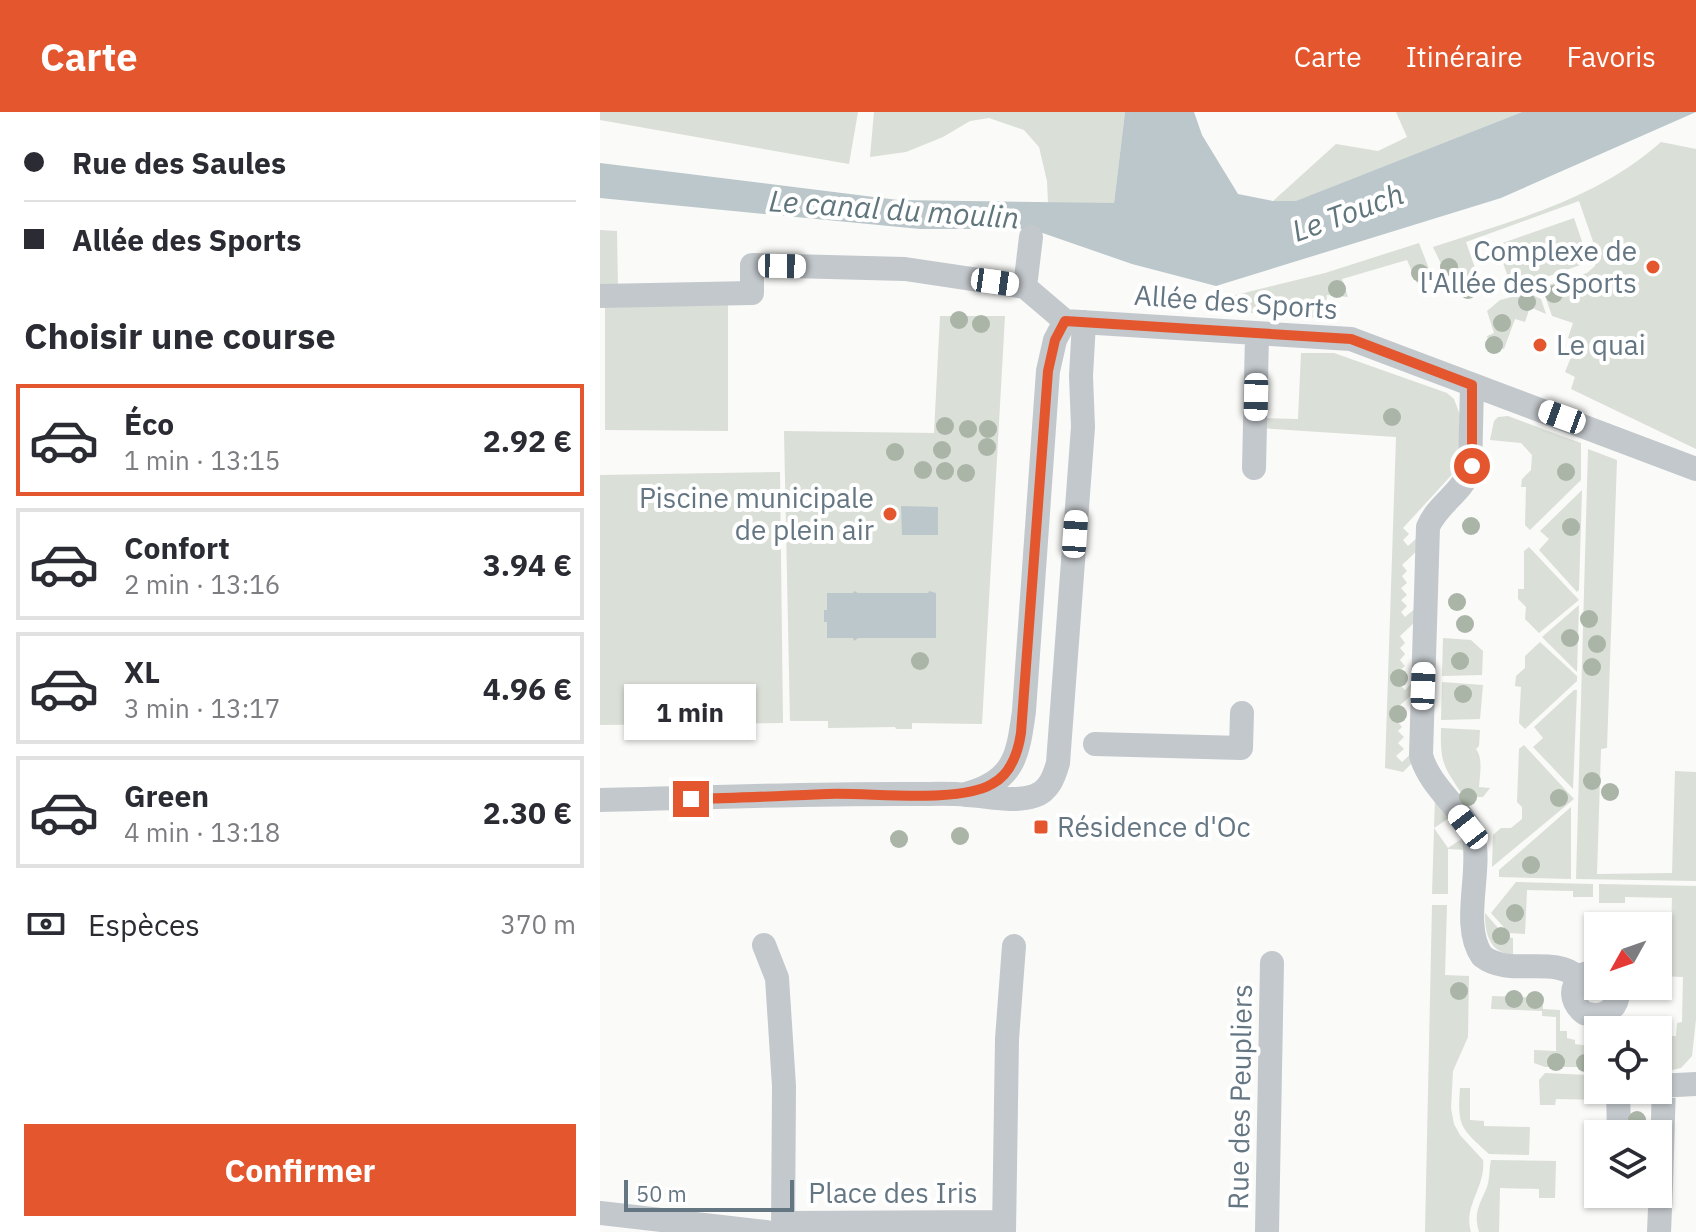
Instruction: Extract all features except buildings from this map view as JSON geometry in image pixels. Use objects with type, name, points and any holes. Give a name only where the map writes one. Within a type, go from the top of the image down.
[{"type":"street","points":[[1025,287],[1031,237]]},
{"type":"street","points":[[600,296],[752,293],[752,265],[905,269],[1025,287],[1074,322],[1083,427],[1058,763],[1053,779],[1043,791],[1032,797],[1017,799],[963,794],[827,794],[600,800]]},
{"type":"street","points":[[963,794],[993,784],[1004,774],[1018,750],[1024,711],[1048,371],[1055,340],[1074,322]]},
{"type":"street","name":"Allée des Sports","points":[[1074,322],[1351,339],[1696,469]]},
{"type":"street","points":[[1254,468],[1257,335]]},
{"type":"street","points":[[1472,385],[1470,471],[1428,527],[1421,755],[1429,776],[1473,835],[1474,934],[1482,956],[1502,965],[1562,968],[1584,973]]},
{"type":"street","points":[[1095,744],[1241,748],[1242,713]]},
{"type":"street","points":[[764,945],[777,978],[784,1086],[777,1229]]},
{"type":"street","points":[[1004,1227],[1007,1039],[1014,946]]},
{"type":"street","name":"Rue des Peupliers","points":[[1267,1232],[1272,963]]},
{"type":"street","points":[[1584,978],[1573,990],[1577,1007],[1593,1016]]},
{"type":"street","points":[[1672,1085],[1696,1084]]},
{"type":"street","points":[[1659,1208],[1659,1232]]},
{"type":"street","name":"Place des Iris","points":[[600,1213],[777,1229],[1004,1227]]},
{"type":"shaded area","points":[[600,112],[858,112],[849,164],[600,120]]},
{"type":"shaded area","points":[[874,112],[1125,112],[1114,203],[1048,203],[1047,181],[1039,147],[1024,130],[989,118],[970,121],[943,137],[906,152],[870,157]]},
{"type":"shaded area","points":[[1396,112],[1522,112],[1297,201],[1273,201],[1336,144],[1378,151],[1407,137]]},
{"type":"shaded area","name":"Complexe de l'Allée des Sports","points":[[1661,142],[1696,149],[1696,449],[1571,389],[1575,377],[1565,372],[1577,342],[1568,338],[1573,323],[1552,316],[1542,287],[1587,273],[1595,266],[1596,250],[1579,201],[1466,242],[1483,291],[1467,298],[1443,268],[1433,247],[1581,194],[1636,162]]},
{"type":"shaded area","points":[[1574,218],[1589,262],[1512,289],[1497,245]]},
{"type":"shaded area","points":[[600,230],[617,231],[618,292],[600,292]]},
{"type":"shaded area","points":[[1419,243],[1431,274],[1417,283],[1407,260],[1342,279],[1348,297],[1327,295],[1325,318],[1310,317],[1310,308],[1294,307],[1293,317],[1257,314],[1216,304],[1236,295],[1325,273]]},
{"type":"shaded area","points":[[1528,293],[1541,299],[1546,314],[1530,307],[1525,322],[1515,319],[1504,349],[1489,344],[1487,336],[1494,333],[1487,311],[1500,300]]},
{"type":"shaded area","points":[[605,303],[728,304],[728,431],[605,430]]},
{"type":"shaded area","name":"Piscine municipale de plein air","points":[[940,316],[1005,316],[982,724],[912,723],[912,729],[828,728],[828,721],[790,721],[784,431],[934,433]]},
{"type":"shaded area","points":[[1301,353],[1334,353],[1447,393],[1454,399],[1460,415],[1458,468],[1403,528],[1409,534],[1403,540],[1408,546],[1419,536],[1419,549],[1402,565],[1407,571],[1402,576],[1407,583],[1401,588],[1407,595],[1401,600],[1407,606],[1401,612],[1405,617],[1417,607],[1416,621],[1400,636],[1405,643],[1400,648],[1405,654],[1400,660],[1405,666],[1399,671],[1405,678],[1399,684],[1405,690],[1415,680],[1415,692],[1398,707],[1404,714],[1397,721],[1402,727],[1398,731],[1404,737],[1398,743],[1404,749],[1396,756],[1402,762],[1413,752],[1412,763],[1403,772],[1385,768],[1396,437],[1260,428],[1261,418],[1298,419]]},
{"type":"shaded area","points":[[1508,416],[1581,443],[1581,480],[1530,530],[1525,525],[1526,487],[1521,487],[1522,479],[1531,470],[1532,455],[1521,443],[1490,440],[1494,421],[1498,417]]},
{"type":"shaded area","points":[[1588,449],[1617,460],[1607,748],[1601,749],[1597,874],[1672,873],[1675,771],[1696,772],[1696,881],[1576,879]]},
{"type":"shaded area","points":[[780,472],[783,723],[600,725],[600,475]]},
{"type":"shaded area","points":[[1582,490],[1577,592],[1539,550],[1549,539],[1540,531]]},
{"type":"shaded area","points":[[1529,547],[1579,600],[1539,633],[1525,619],[1526,607],[1518,599],[1518,589],[1524,589],[1524,551]]},
{"type":"shaded area","points":[[1579,605],[1577,672],[1542,637]]},
{"type":"shaded area","points":[[1443,638],[1471,640],[1483,651],[1482,675],[1442,676]]},
{"type":"shaded area","points":[[1540,642],[1577,676],[1577,681],[1525,729],[1519,723],[1521,687],[1515,686],[1516,676],[1525,668],[1525,656]]},
{"type":"shaded area","points":[[1442,682],[1483,685],[1480,719],[1441,720]]},
{"type":"shaded area","points":[[1577,690],[1573,789],[1533,747],[1543,738],[1534,727]]},
{"type":"shaded area","points":[[1441,728],[1480,730],[1476,749],[1480,762],[1479,787],[1490,788],[1483,797],[1464,797],[1452,779],[1441,750]]},
{"type":"shaded area","points":[[1524,745],[1574,799],[1492,867],[1493,835],[1501,828],[1511,828],[1522,819],[1522,807],[1517,802],[1519,749]]},
{"type":"shaded area","points":[[1435,798],[1449,818],[1434,828]]},
{"type":"shaded area","points":[[1571,807],[1571,879],[1499,877],[1499,870]]},
{"type":"shaded area","points":[[1434,828],[1448,848],[1463,838],[1466,850],[1448,849],[1448,894],[1432,894]]},
{"type":"shaded area","points":[[1516,882],[1593,884],[1593,897],[1573,897],[1573,891],[1527,890],[1525,934],[1509,933],[1491,913]]},
{"type":"shaded area","points":[[1599,884],[1696,886],[1696,1019],[1692,1056],[1681,1068],[1672,1070],[1672,1036],[1676,1036],[1677,1023],[1682,1022],[1683,977],[1672,977],[1672,898],[1625,897],[1625,903],[1599,903]]},
{"type":"shaded area","points":[[1432,905],[1447,905],[1445,975],[1469,976],[1468,1037],[1453,1071],[1451,1108],[1460,1135],[1483,1160],[1481,1179],[1470,1213],[1471,1232],[1425,1232]]},
{"type":"shaded area","points":[[1485,913],[1506,937],[1513,938],[1513,955],[1498,950],[1490,941]]},
{"type":"shaded area","points":[[1492,996],[1543,998],[1543,1009],[1560,1010],[1560,1031],[1567,1031],[1567,1038],[1575,1040],[1575,1044],[1584,1045],[1584,1067],[1545,1067],[1534,1063],[1534,1050],[1556,1051],[1556,1017],[1542,1016],[1542,1011],[1491,1009]]},
{"type":"shaded area","points":[[1545,1073],[1584,1075],[1584,1100],[1556,1099],[1555,1105],[1540,1105],[1539,1080]]},
{"type":"shaded area","points":[[1460,1088],[1470,1088],[1470,1120],[1484,1121],[1484,1126],[1530,1127],[1529,1155],[1489,1154],[1472,1138],[1460,1119]]},
{"type":"shaded area","points":[[1491,1160],[1556,1161],[1555,1198],[1539,1198],[1539,1189],[1500,1188],[1499,1232],[1479,1232],[1477,1214],[1488,1184]]},
{"type":"water","points":[[1125,112],[1194,112],[1202,135],[1238,194],[1273,201],[1296,201],[1522,112],[1696,112],[1501,198],[1216,286],[1132,264],[1031,229],[920,229],[600,198],[600,163],[898,200],[1114,203]]},
{"type":"water","points":[[901,506],[938,507],[938,535],[902,535]]},
{"type":"water","points":[[827,593],[936,593],[936,638],[858,638],[854,641],[853,638],[827,638],[824,610],[827,610]]},
{"type":"place","name":"Complexe de l'Allée des Sports","points":[[1653,267]]},
{"type":"place","name":"Le quai","points":[[1540,345]]},
{"type":"place","name":"Piscine municipale de plein air","points":[[890,514]]},
{"type":"place","name":"Résidence d'Oc","points":[[1041,827]]},
{"type":"route","points":[[691,799],[827,794],[963,794],[993,784],[1004,774],[1018,750],[1024,711],[1048,371],[1055,340],[1065,321],[1351,339],[1472,385],[1472,466]]},
{"type":"water label","name":"Le canal du moulin","points":[[894,210]]},
{"type":"water label","name":"Le Touch","points":[[1348,213]]}]
